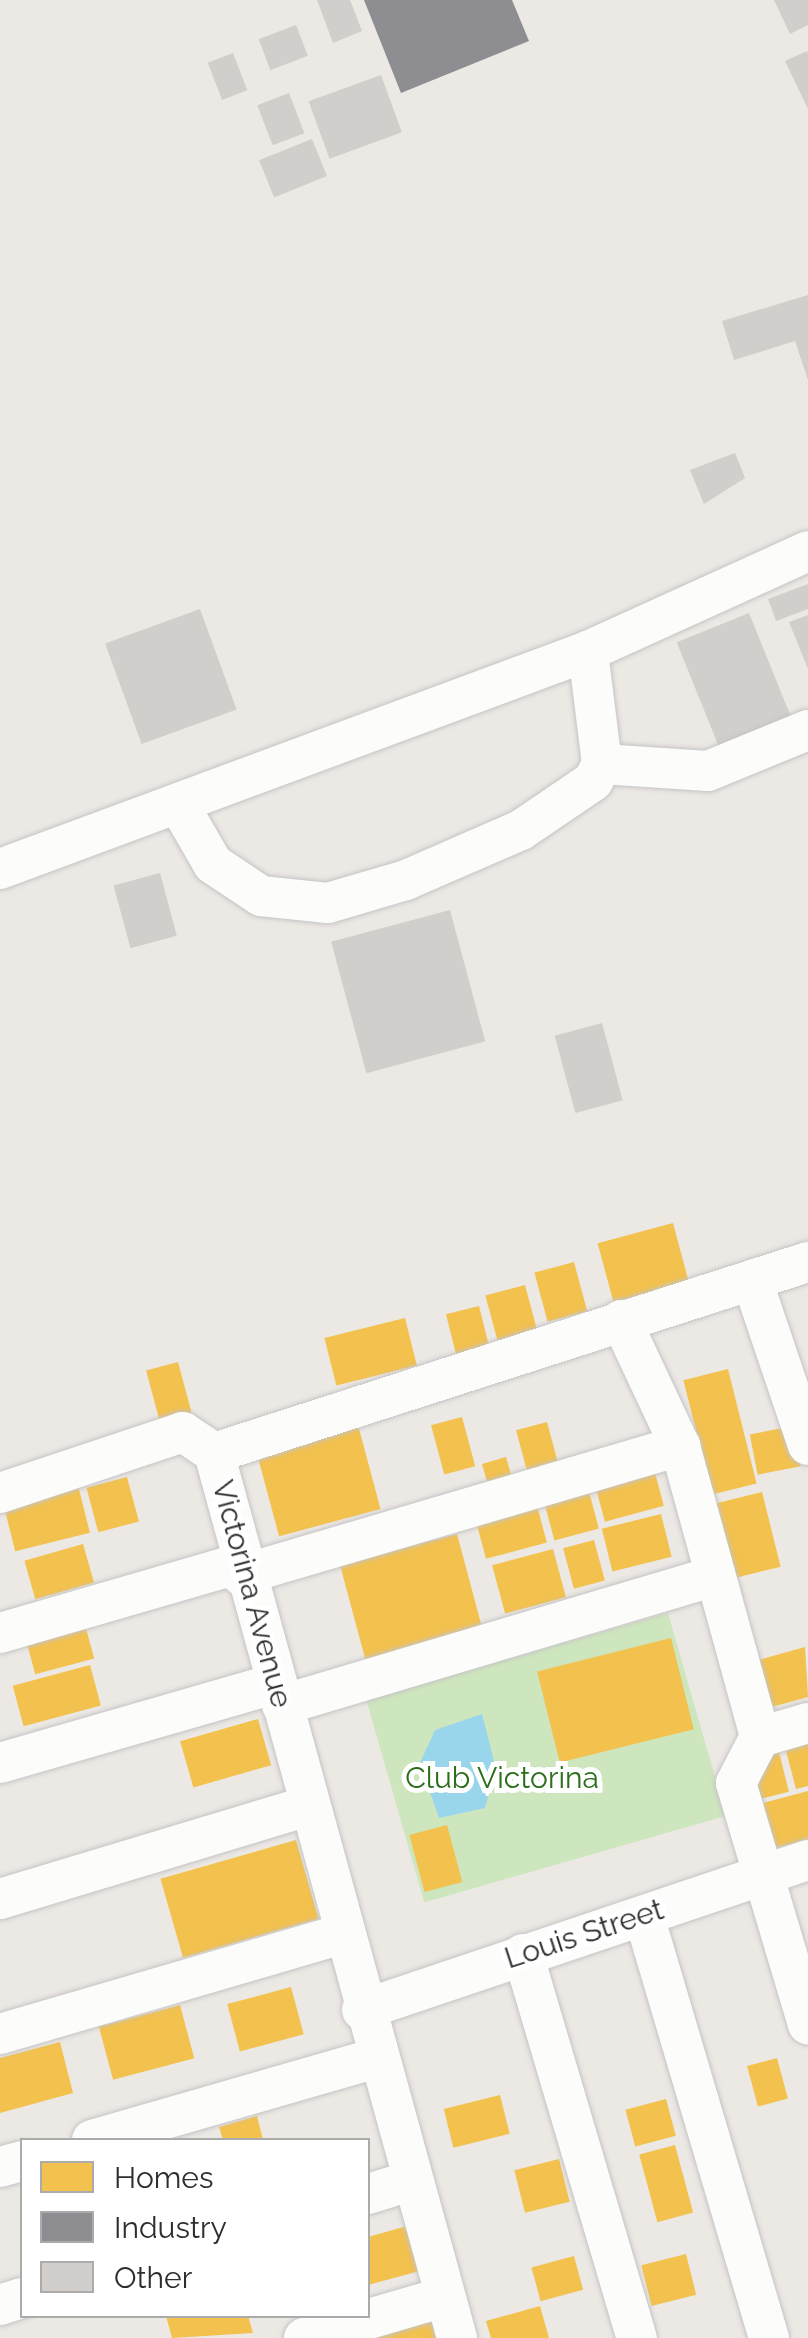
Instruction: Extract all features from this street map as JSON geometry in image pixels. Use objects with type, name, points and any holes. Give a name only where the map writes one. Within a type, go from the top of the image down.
[{"type":"street","points":[[0,870],[588,651],[808,552]]},
{"type":"street","points":[[588,651],[602,764]]},
{"type":"street","points":[[180,806],[214,864],[261,896],[328,903],[520,830],[602,764],[708,771],[808,730]]},
{"type":"street","name":"Victorina Avenue","points":[[456,2338],[240,1569],[214,1453],[808,1262]]},
{"type":"street","points":[[752,1280],[808,1445]]},
{"type":"street","points":[[621,1320],[680,1446],[711,1577],[760,1736],[736,1783],[808,2024]]},
{"type":"street","points":[[0,1493],[183,1432],[214,1453]]},
{"type":"street","points":[[0,1632],[680,1446]]},
{"type":"street","points":[[0,1763],[278,1695],[711,1577]]},
{"type":"street","points":[[760,1736],[808,1723]]},
{"type":"street","points":[[0,1899],[308,1806]]},
{"type":"street","name":"Louis Street","points":[[362,2010],[808,1860]]},
{"type":"street","points":[[644,1916],[769,2338]]},
{"type":"street","points":[[0,2034],[342,1934]]},
{"type":"street","points":[[523,1954],[637,2338]]},
{"type":"street","points":[[99,2138],[376,2058]]},
{"type":"street","points":[[370,2193],[410,2181]]},
{"type":"street","points":[[304,2338],[444,2297]]},
{"type":"green space","name":"Club Victorina","points":[[668,1613],[726,1816],[424,1902],[366,1700]]},
{"type":"water","points":[[482,1714],[496,1769],[485,1808],[439,1818],[420,1763],[435,1730]]},
{"type":"building: Homes","points":[[673,1223],[689,1282],[613,1302],[598,1243]]},
{"type":"building: Homes","points":[[574,1262],[587,1311],[548,1322],[534,1273]]},
{"type":"building: Homes","points":[[525,1285],[537,1329],[497,1340],[485,1296]]},
{"type":"building: Homes","points":[[479,1306],[489,1346],[456,1354],[446,1314]]},
{"type":"building: Homes","points":[[405,1318],[417,1366],[336,1386],[324,1338]]},
{"type":"building: Homes","points":[[178,1362],[191,1412],[160,1421],[146,1371]]},
{"type":"building: Homes","points":[[728,1369],[757,1483],[712,1495],[683,1380]]},
{"type":"building: Homes","points":[[462,1417],[475,1466],[444,1475],[431,1425]]},
{"type":"building: Homes","points":[[547,1422],[560,1470],[529,1479],[516,1430]]},
{"type":"building: Homes","points":[[358,1425],[381,1509],[279,1536],[257,1452]]},
{"type":"building: Homes","points":[[793,1426],[801,1466],[758,1475],[750,1434]]},
{"type":"building: Homes","points":[[506,1457],[512,1478],[488,1485],[482,1464]]},
{"type":"building: Homes","points":[[655,1473],[664,1506],[605,1522],[596,1489]]},
{"type":"building: Homes","points":[[127,1477],[139,1521],[98,1532],[86,1488]]},
{"type":"building: Homes","points":[[588,1488],[599,1529],[554,1540],[544,1500]]},
{"type":"building: Homes","points":[[79,1489],[90,1533],[15,1551],[4,1508]]},
{"type":"building: Homes","points":[[762,1492],[781,1567],[735,1578],[716,1503]]},
{"type":"building: Homes","points":[[536,1502],[547,1543],[486,1559],[475,1518]]},
{"type":"building: Homes","points":[[661,1514],[672,1557],[612,1571],[602,1529]]},
{"type":"building: Homes","points":[[457,1534],[482,1628],[365,1659],[340,1565]]},
{"type":"building: Homes","points":[[594,1540],[605,1581],[574,1589],[563,1548]]},
{"type":"building: Homes","points":[[83,1544],[94,1582],[35,1599],[24,1561]]},
{"type":"building: Homes","points":[[553,1549],[566,1597],[505,1614],[492,1565]]},
{"type":"building: Homes","points":[[83,1617],[94,1659],[35,1674],[24,1633]]},
{"type":"building: Homes","points":[[671,1638],[694,1729],[560,1763],[537,1671]]},
{"type":"building: Homes","points":[[805,1647],[808,1697],[768,1708],[755,1661]]},
{"type":"building: Homes","points":[[90,1665],[101,1706],[24,1726],[13,1686]]},
{"type":"building: Homes","points":[[258,1719],[271,1765],[193,1787],[180,1741]]},
{"type":"building: Homes","points":[[808,1741],[808,1786],[796,1789],[785,1747]]},
{"type":"building: Homes","points":[[779,1752],[789,1792],[758,1800],[748,1760]]},
{"type":"building: Homes","points":[[808,1791],[808,1840],[774,1848],[763,1803]]},
{"type":"building: Homes","points":[[447,1825],[462,1882],[425,1892],[409,1835]]},
{"type":"building: Homes","points":[[296,1840],[319,1919],[183,1958],[160,1879]]},
{"type":"building: Homes","points":[[291,1987],[304,2034],[240,2051],[227,2004]]},
{"type":"building: Homes","points":[[180,2005],[194,2058],[113,2080],[99,2027]]},
{"type":"building: Homes","points":[[60,2042],[73,2093],[0,2113],[0,2058]]},
{"type":"building: Homes","points":[[777,2058],[788,2099],[758,2107],[747,2066]]},
{"type":"building: Homes","points":[[500,2095],[510,2134],[453,2148],[444,2109]]},
{"type":"building: Homes","points":[[666,2099],[676,2136],[635,2147],[625,2110]]},
{"type":"building: Homes","points":[[257,2116],[262,2138],[222,2138],[219,2127]]},
{"type":"building: Homes","points":[[675,2145],[693,2213],[657,2222],[639,2155]]},
{"type":"building: Homes","points":[[559,2159],[570,2202],[525,2213],[514,2170]]},
{"type":"building: Homes","points":[[414,2224],[427,2269],[370,2284],[370,2236]]},
{"type":"building: Homes","points":[[686,2254],[696,2295],[652,2306],[641,2265]]},
{"type":"building: Homes","points":[[574,2256],[583,2290],[541,2301],[531,2267]]},
{"type":"building: Homes","points":[[540,2306],[549,2338],[491,2338],[486,2321]]},
{"type":"building: Homes","points":[[430,2314],[437,2338],[348,2338]]},
{"type":"building: Homes","points":[[167,2318],[249,2318],[253,2333],[172,2338]]},
{"type":"building: Industry","points":[[364,0],[512,0],[529,41],[401,93]]},
{"type":"building: Other","points":[[317,0],[350,0],[362,31],[333,43]]},
{"type":"building: Other","points":[[774,0],[808,0],[808,25],[790,34]]},
{"type":"building: Other","points":[[296,25],[308,56],[270,70],[259,39]]},
{"type":"building: Other","points":[[807,51],[808,54],[808,109],[785,61]]},
{"type":"building: Other","points":[[233,53],[247,90],[222,100],[208,63]]},
{"type":"building: Other","points":[[381,75],[402,132],[330,159],[309,101]]},
{"type":"building: Other","points":[[289,93],[304,133],[273,145],[257,105]]},
{"type":"building: Other","points":[[312,139],[327,176],[274,197],[259,160]]},
{"type":"building: Other","points":[[808,295],[808,380],[795,341],[734,360],[722,321]]},
{"type":"building: Other","points":[[735,453],[745,478],[704,504],[690,470]]},
{"type":"building: Other","points":[[808,584],[808,609],[776,621],[768,599]]},
{"type":"building: Other","points":[[200,609],[237,710],[142,744],[105,644]]},
{"type":"building: Other","points":[[749,613],[795,727],[723,756],[677,642]]},
{"type":"building: Other","points":[[808,615],[808,669],[789,622]]},
{"type":"building: Other","points":[[160,873],[177,936],[130,948],[114,885]]},
{"type":"building: Other","points":[[450,910],[485,1041],[366,1073],[331,942]]},
{"type":"building: Other","points":[[602,1023],[623,1100],[575,1113],[555,1036]]}]
